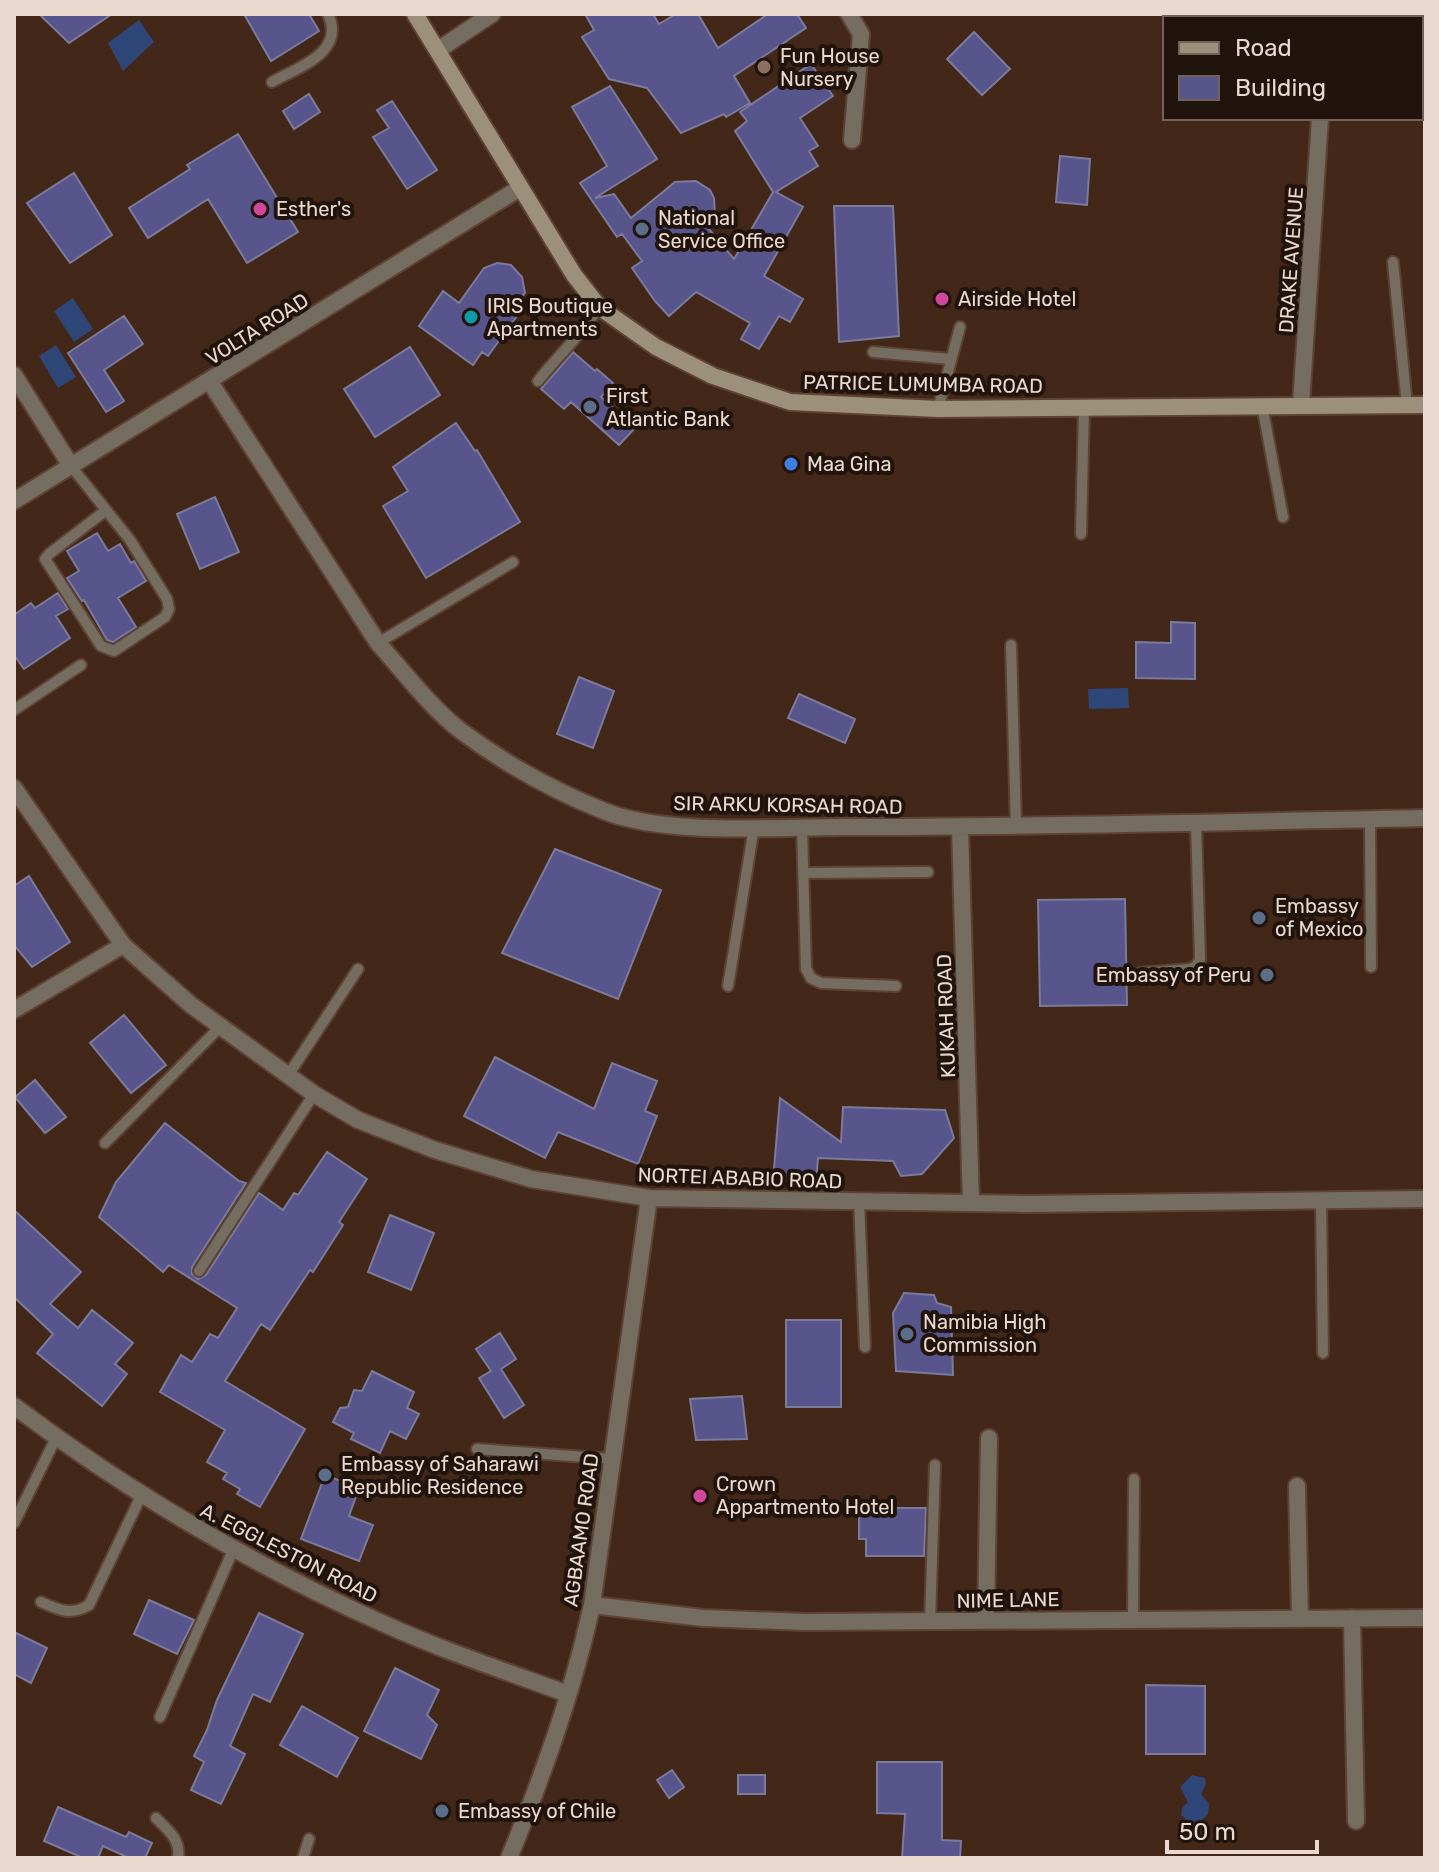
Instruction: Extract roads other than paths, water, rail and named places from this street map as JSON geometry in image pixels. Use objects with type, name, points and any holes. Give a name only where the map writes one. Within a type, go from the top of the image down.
[{"type":"street","name":"PATRICE LUMUMBA ROAD","points":[[415,14],[574,275],[599,307],[656,347],[713,376],[790,402],[938,409],[1425,405]]},
{"type":"street","points":[[438,50],[492,14]]},
{"type":"street","points":[[849,14],[861,34],[852,140]]},
{"type":"street","name":"DRAKE AVENUE","points":[[1301,404],[1320,120]]},
{"type":"street","name":"VOLTA ROAD","points":[[14,501],[520,188]]},
{"type":"street","points":[[15,380],[71,466]]},
{"type":"street","name":"SIR ARKU KORSAH ROAD","points":[[210,382],[378,643],[411,681],[460,730],[533,778],[606,812],[657,823],[754,827],[960,827],[1425,818]]},
{"type":"street","name":"NORTEI ABABIO ROAD","points":[[14,788],[123,945],[220,1027],[314,1094],[358,1120],[435,1150],[531,1179],[649,1198],[971,1203],[1425,1199]]},
{"type":"street","name":"KUKAH ROAD","points":[[960,827],[971,1203]]},
{"type":"street","points":[[14,1010],[123,945]]},
{"type":"street","name":"AGBAAMO ROAD","points":[[509,1858],[544,1775],[582,1651],[592,1605],[649,1198]]},
{"type":"street","name":"A. EGGLESTON ROAD","points":[[14,1406],[56,1438],[142,1494],[234,1548],[381,1623],[568,1694]]},
{"type":"street","points":[[986,1619],[989,1438]]},
{"type":"street","points":[[1297,1486],[1300,1618]]},
{"type":"street","name":"NIME LANE","points":[[592,1605],[716,1619],[804,1622],[1425,1618]]},
{"type":"street","points":[[1352,1618],[1356,1821]]},
{"type":"lane","points":[[272,82],[321,54],[332,40],[333,25],[328,14]]},
{"type":"lane","points":[[1393,262],[1407,406]]},
{"type":"lane","points":[[538,381],[570,341],[583,332],[599,307]]},
{"type":"lane","points":[[938,409],[960,327]]},
{"type":"lane","points":[[873,352],[950,359]]},
{"type":"lane","points":[[1262,405],[1283,517]]},
{"type":"lane","points":[[1081,534],[1084,406]]},
{"type":"lane","points":[[71,466],[130,540],[167,599],[169,609],[165,617],[114,651],[101,646],[45,559],[105,511]]},
{"type":"lane","points":[[378,643],[513,562]]},
{"type":"lane","points":[[1011,645],[1016,826]]},
{"type":"lane","points":[[14,710],[81,665]]},
{"type":"lane","points":[[1370,819],[1371,967]]},
{"type":"lane","points":[[1140,973],[1190,969],[1200,959],[1196,823]]},
{"type":"lane","points":[[728,986],[754,827]]},
{"type":"lane","points":[[802,827],[806,969],[811,978],[821,983],[896,986]]},
{"type":"lane","points":[[803,873],[928,872]]},
{"type":"lane","points":[[289,1074],[358,969]]},
{"type":"lane","points":[[105,1143],[220,1027]]},
{"type":"lane","points":[[199,1271],[314,1094]]},
{"type":"lane","points":[[1321,1200],[1323,1353]]},
{"type":"lane","points":[[859,1201],[865,1347]]},
{"type":"lane","points":[[14,1523],[56,1438]]},
{"type":"lane","points":[[477,1449],[612,1459]]},
{"type":"lane","points":[[930,1622],[935,1465]]},
{"type":"lane","points":[[1133,1619],[1134,1479]]},
{"type":"lane","points":[[41,1602],[65,1612],[78,1612],[89,1605],[142,1494]]},
{"type":"lane","points":[[160,1717],[234,1548]]},
{"type":"lane","points":[[156,1818],[176,1839],[180,1847],[178,1858]]},
{"type":"lane","points":[[303,1858],[309,1839]]},
{"type":"water","points":[[139,20],[154,42],[123,71],[108,43]]},
{"type":"water","points":[[73,298],[93,329],[74,342],[54,311]]},
{"type":"water","points":[[56,345],[76,377],[58,388],[39,356]]},
{"type":"water","points":[[1128,688],[1129,708],[1089,709],[1088,689]]},
{"type":"water","points":[[1192,1775],[1205,1778],[1206,1784],[1201,1794],[1209,1804],[1208,1814],[1198,1824],[1181,1815],[1182,1808],[1188,1802],[1180,1787]]},
{"type":"place","name":"Fun House Nursery","points":[[764,67]]},
{"type":"place","name":"Esther's","points":[[260,209]]},
{"type":"place","name":"National Service Office","points":[[642,229]]},
{"type":"place","name":"Airside Hotel","points":[[942,299]]},
{"type":"place","name":"IRIS Boutique Apartments","points":[[471,317]]},
{"type":"place","name":"First Atlantic Bank","points":[[590,407]]},
{"type":"place","name":"Maa Gina","points":[[791,464]]},
{"type":"place","name":"Embassy of Mexico","points":[[1259,918]]},
{"type":"place","name":"Embassy of Peru","points":[[1267,975]]},
{"type":"place","name":"Namibia High Commission","points":[[907,1334]]},
{"type":"place","name":"Embassy of Saharawi Republic Residence","points":[[325,1475]]},
{"type":"place","name":"Crown Appartmento Hotel","points":[[700,1496]]},
{"type":"place","name":"Embassy of Chile","points":[[442,1811]]}]
